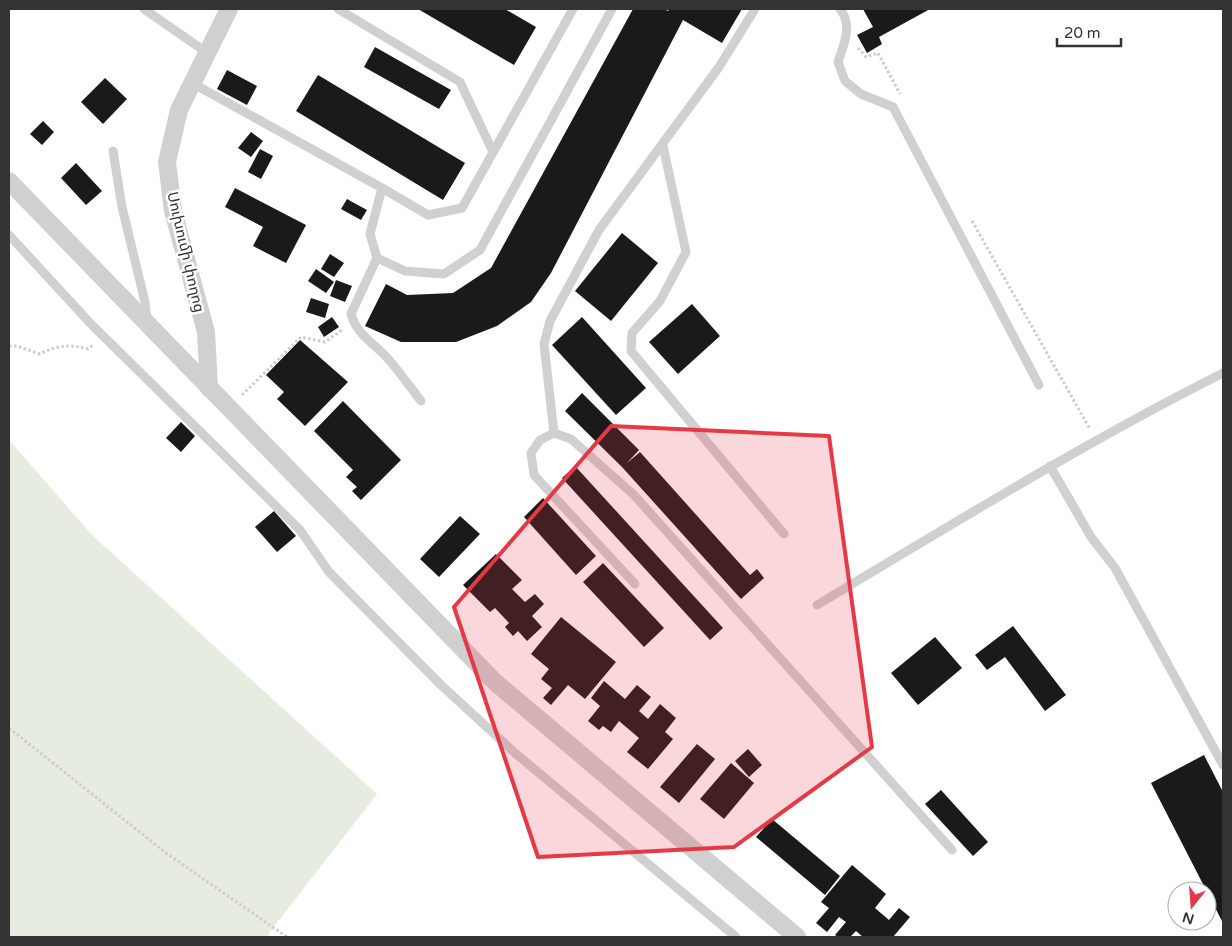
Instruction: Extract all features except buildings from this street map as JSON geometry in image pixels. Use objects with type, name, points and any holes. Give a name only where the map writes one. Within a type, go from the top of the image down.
[{"type":"street","name":"Սուխումի փողոց","points":[[209,388],[206,332],[173,211],[167,162],[179,110],[206,52],[229,9]]},
{"type":"street","points":[[9,180],[495,682],[797,937]]},
{"type":"lane","points":[[144,9],[206,52]]},
{"type":"lane","points":[[338,9],[460,82],[493,152]]},
{"type":"lane","points":[[192,83],[428,215],[462,208],[573,9]]},
{"type":"lane","points":[[377,258],[405,271],[444,274],[480,250],[612,9]]},
{"type":"lane","points":[[554,433],[544,344],[550,321],[599,230],[719,66],[755,9]]},
{"type":"lane","points":[[840,9],[844,14],[847,37],[838,62],[844,81],[861,94],[893,108],[1039,385]]},
{"type":"lane","points":[[662,146],[686,252],[660,301],[632,333],[631,352],[784,534]]},
{"type":"lane","points":[[113,151],[122,208],[145,302],[148,324]]},
{"type":"lane","points":[[382,188],[370,234],[377,258],[351,314],[354,325],[360,334],[389,359],[421,401]]},
{"type":"lane","points":[[9,235],[102,335],[300,530],[329,572],[441,685],[515,753],[736,937]]},
{"type":"lane","points":[[817,605],[1050,466],[1171,399],[1223,373]]},
{"type":"lane","points":[[635,584],[534,475],[531,453],[540,440],[554,433],[571,439],[634,496],[952,850]]},
{"type":"lane","points":[[1050,466],[1091,537],[1115,568],[1223,765]]},
{"type":"path","points":[[229,408],[301,337],[325,342],[342,330],[351,314]]},
{"type":"path","points":[[9,346],[17,346],[40,354],[53,347],[71,345],[88,349],[102,335]]},
{"type":"path","points":[[9,728],[166,853],[287,937]]},
{"type":"highlighted area","points":[[611,426],[829,436],[872,747],[734,847],[538,857],[454,607]]},
{"type":"shaded area","points":[[9,440],[92,535],[377,794],[269,933],[269,937],[9,937]]}]
